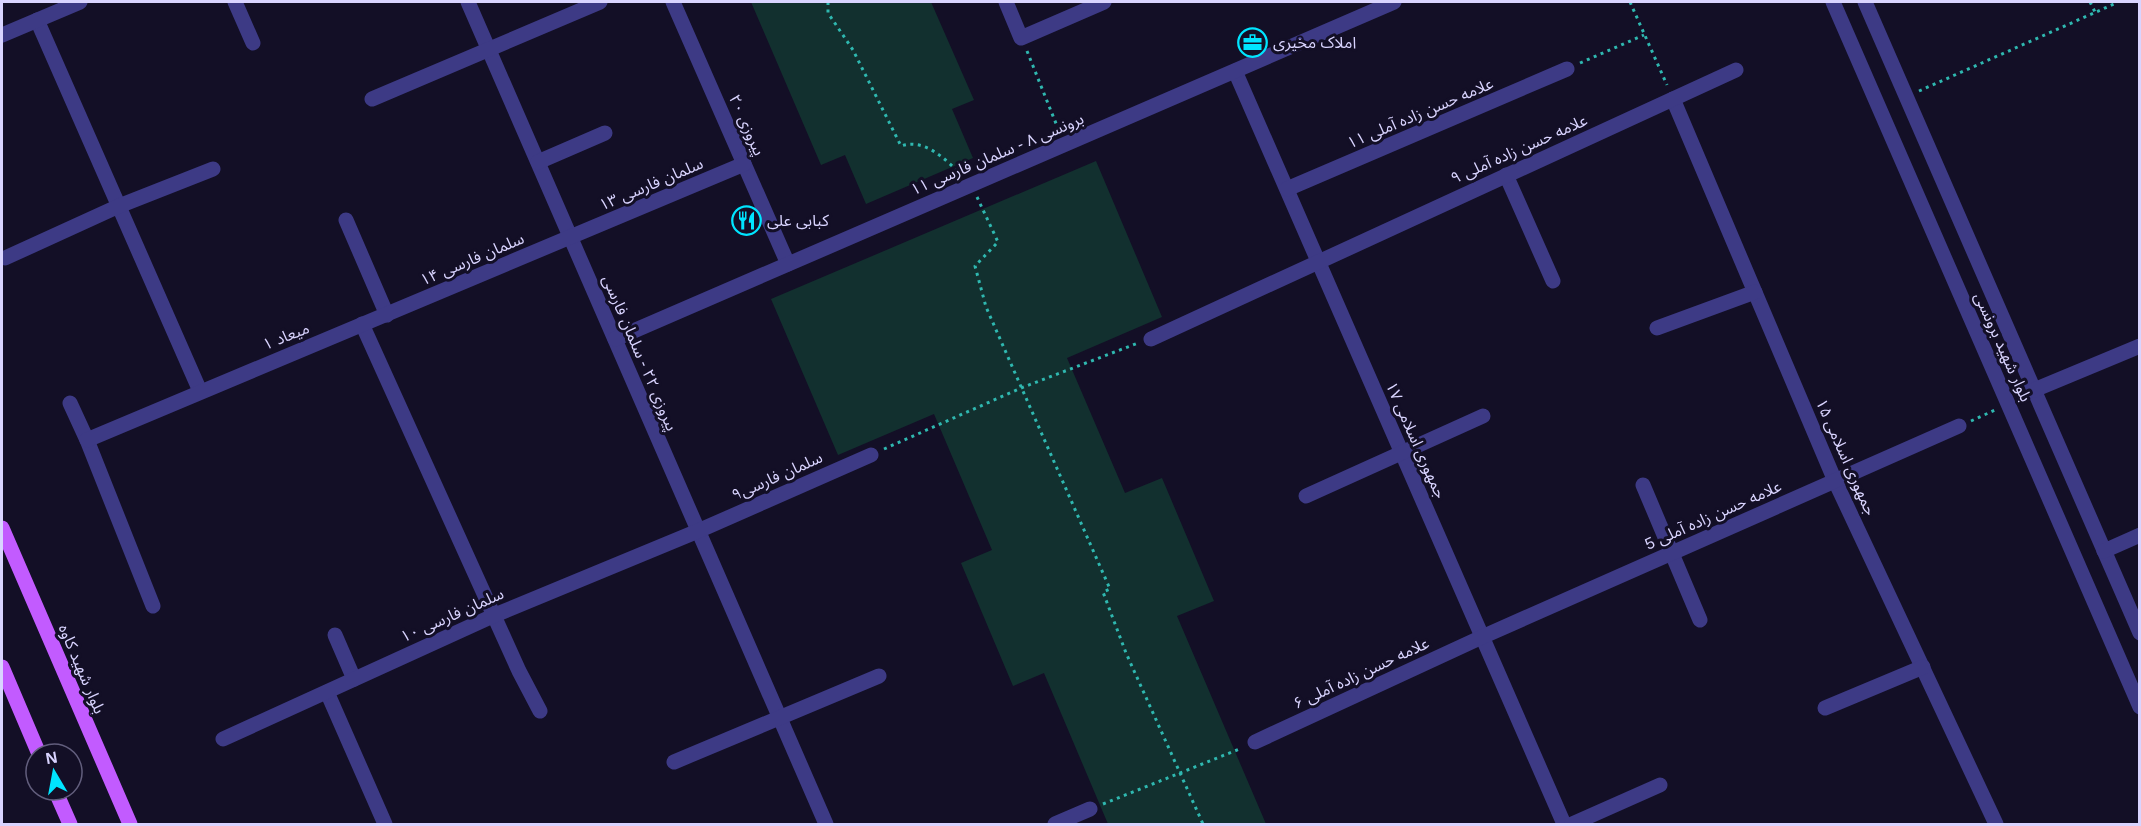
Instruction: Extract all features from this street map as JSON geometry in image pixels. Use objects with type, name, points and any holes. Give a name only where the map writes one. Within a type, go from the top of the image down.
[{"type":"main road","name":"بلوار شهید کاوه","points":[[2,528],[130,825]]},
{"type":"main road","points":[[2,667],[34,742]]},
{"type":"main road","points":[[60,802],[70,825]]},
{"type":"street","points":[[2,35],[80,2]]},
{"type":"street","points":[[235,2],[253,44]]},
{"type":"street","name":"پیروزی ۲۲ - سلمان فارسی","points":[[468,2],[826,825]]},
{"type":"street","points":[[372,99],[600,2]]},
{"type":"street","name":"پیروزی ۲۰","points":[[673,2],[788,264]]},
{"type":"street","points":[[1006,2],[1021,38],[1104,2]]},
{"type":"street","name":"برونسی ۸ - سلمان فارسی ۱۱","points":[[615,339],[1394,2]]},
{"type":"street","name":"بلوار شهید برونسی","points":[[1833,2],[2139,707]]},
{"type":"street","name":"بلوار شهید برونسی","points":[[1865,2],[2139,633]]},
{"type":"street","points":[[38,20],[200,392]]},
{"type":"street","name":"علامه حسن زاده آملی ۱۱","points":[[1287,189],[1567,69]]},
{"type":"street","name":"علامه حسن زاده آملی ۹","points":[[1151,339],[1318,260],[1736,70]]},
{"type":"street","name":"جمهوری اسلامی ۱۷","points":[[1236,71],[1564,825]]},
{"type":"street","name":"جمهوری اسلامی ۱۵","points":[[1673,99],[1835,481],[1996,825]]},
{"type":"street","points":[[538,162],[606,133]]},
{"type":"street","name":"سلمان فارسی ۱۳","points":[[571,237],[744,164]]},
{"type":"street","points":[[5,258],[119,206],[213,169]]},
{"type":"street","points":[[1506,175],[1553,281]]},
{"type":"street","points":[[346,220],[387,315]]},
{"type":"street","name":"سلمان فارسی ۱۴","points":[[387,315],[571,237]]},
{"type":"street","points":[[1657,328],[1755,292]]},
{"type":"street","name":"میعاد ۱","points":[[87,440],[387,315]]},
{"type":"street","points":[[362,324],[519,671],[540,711]]},
{"type":"street","points":[[2034,390],[2139,346]]},
{"type":"street","points":[[70,403],[153,606]]},
{"type":"street","points":[[1306,496],[1483,416]]},
{"type":"street","name":"علامه حسن زاده آملی 5","points":[[1482,637],[1959,426]]},
{"type":"street","name":"سلمان فارسی۹","points":[[698,531],[871,455]]},
{"type":"street","points":[[1643,485],[1700,620]]},
{"type":"street","name":"سلمان فارسی ۱۰","points":[[223,739],[495,615],[698,531]]},
{"type":"street","points":[[2104,551],[2139,535]]},
{"type":"street","points":[[335,635],[354,679]]},
{"type":"street","name":"علامه حسن زاده آملی ۶","points":[[1255,742],[1482,637]]},
{"type":"street","points":[[1825,708],[1923,667]]},
{"type":"street","points":[[674,762],[879,676]]},
{"type":"street","points":[[327,692],[385,825]]},
{"type":"street","points":[[1572,825],[1660,785]]},
{"type":"street","points":[[1054,825],[1090,809]]},
{"type":"path","points":[[828,2],[828,13],[853,50],[901,146],[906,144],[929,148],[947,160],[971,185],[998,242],[975,266],[986,307],[1110,589],[1103,592],[1126,653],[1203,825]]},
{"type":"path","points":[[1630,2],[1673,99]]},
{"type":"path","points":[[2090,2],[2095,12]]},
{"type":"path","points":[[1906,97],[2114,4]]},
{"type":"path","points":[[1567,69],[1644,35]]},
{"type":"path","points":[[1021,38],[1064,144]]},
{"type":"path","points":[[871,455],[1021,388],[1151,339]]},
{"type":"path","points":[[1959,426],[2008,404]]},
{"type":"path","points":[[1090,809],[1181,774],[1255,742]]},
{"type":"green space","points":[[751,2],[931,2],[974,100],[952,109],[973,158],[866,204],[845,155],[821,165]]},
{"type":"green space","points":[[1096,161],[1162,317],[1067,358],[1125,493],[1162,478],[1214,601],[1177,616],[1266,824],[1108,824],[1044,673],[1013,686],[961,563],[992,550],[934,414],[838,455],[771,299]]},
{"type":"place","name":"املاک مخیری","points":[[1252,42]]},
{"type":"place","name":"کبابی علی","points":[[746,220]]}]
